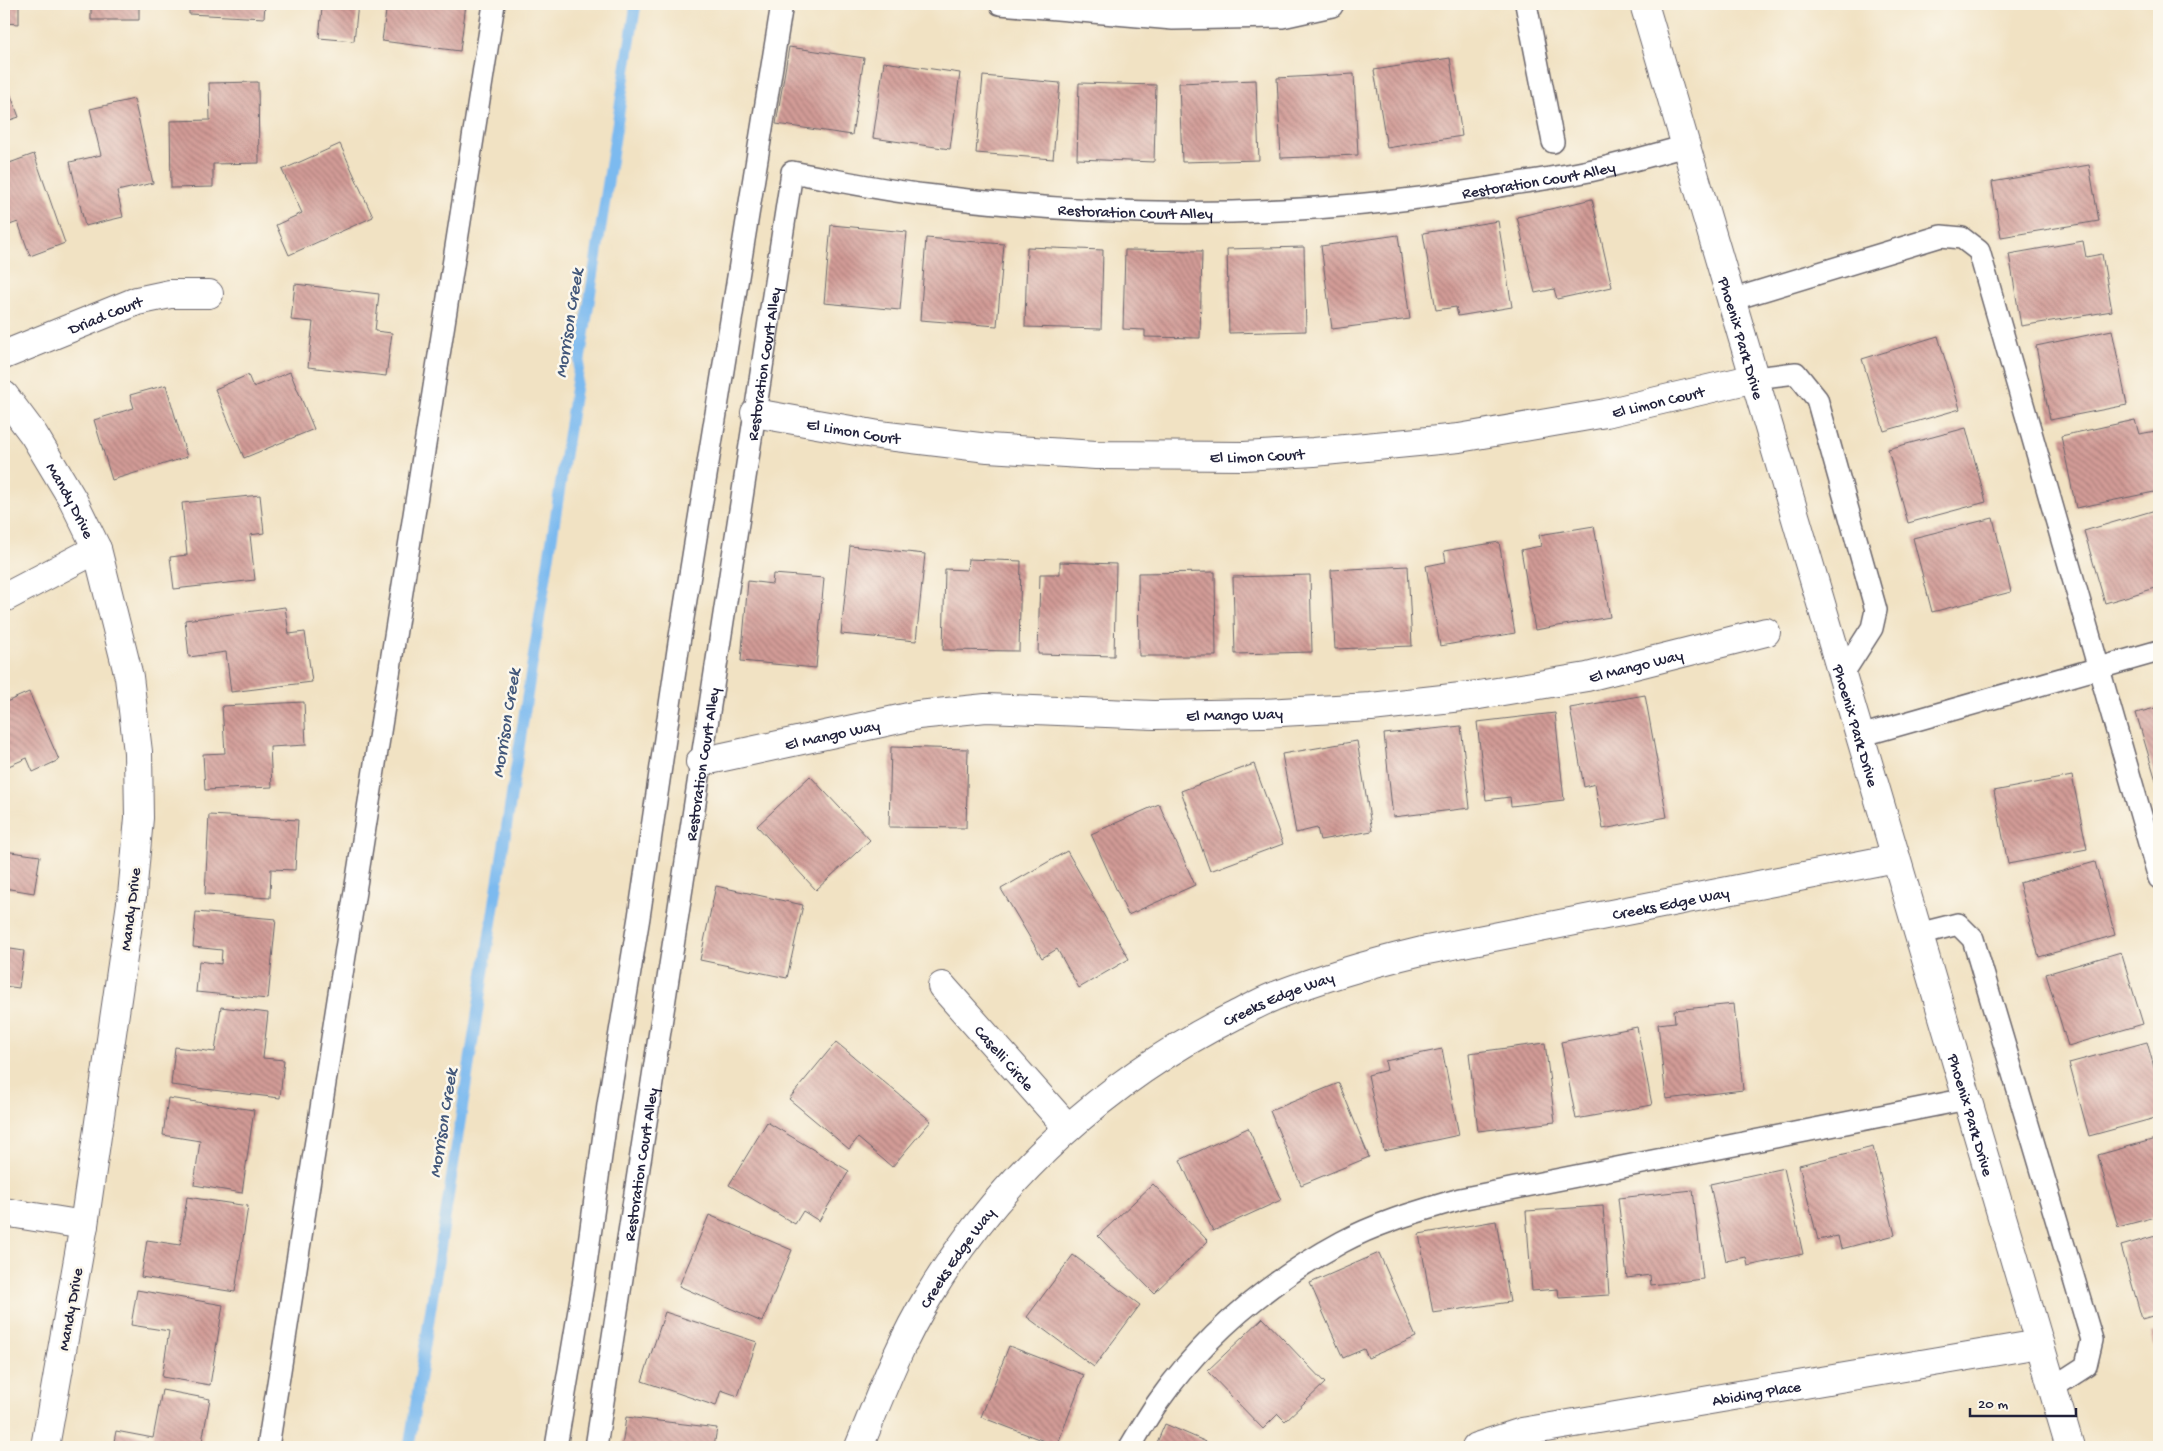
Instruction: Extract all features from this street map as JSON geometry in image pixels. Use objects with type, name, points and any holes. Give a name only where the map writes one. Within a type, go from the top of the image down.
[{"type":"street","name":"Phoenix Park Drive","points":[[1644,4],[2070,1447]]},
{"type":"street","name":"Driad Court","points":[[4,355],[137,301],[170,294],[209,294]]},
{"type":"street","name":"El Limon Court","points":[[755,413],[879,435],[988,448],[1096,455],[1244,456],[1314,452],[1459,438],[1606,413],[1755,378]]},
{"type":"street","name":"Mandy Drive","points":[[4,395],[34,435],[73,500],[97,549],[129,677],[138,752],[139,818],[132,896],[84,1225],[45,1447]]},
{"type":"street","points":[[4,598],[97,549]]},
{"type":"street","name":"El Mango Way","points":[[700,762],[918,715],[986,708],[1154,715],[1262,713],[1371,707],[1479,694],[1587,677],[1766,632]]},
{"type":"street","name":"Creeks Edge Way","points":[[859,1447],[892,1365],[928,1296],[976,1227],[1021,1173],[1068,1128],[1128,1079],[1193,1037],[1274,997],[1359,966],[1432,949],[1896,858]]},
{"type":"street","name":"Caselli Circle","points":[[942,986],[1068,1128]]},
{"type":"street","points":[[4,1212],[84,1225]]},
{"type":"street","name":"Abiding Place","points":[[1476,1447],[1522,1432],[2039,1344]]},
{"type":"lane","points":[[268,1447],[494,4]]},
{"type":"lane","points":[[556,1447],[583,1286],[608,1105],[639,917],[682,624],[782,4]]},
{"type":"lane","points":[[1000,4],[1173,19],[1282,16],[1332,6],[1333,4]]},
{"type":"lane","points":[[1526,4],[1553,142]]},
{"type":"lane","name":"Restoration Court Alley","points":[[596,1447],[792,172],[924,195],[1026,206],[1127,212],[1262,212],[1364,205],[1464,193],[1597,169],[1686,146]]},
{"type":"lane","points":[[1731,300],[1941,236],[1962,238],[1979,251],[2159,878]]},
{"type":"lane","points":[[1755,378],[1796,373],[1817,399],[1876,610],[1872,628],[1842,675]]},
{"type":"lane","points":[[1860,736],[2159,651]]},
{"type":"lane","points":[[1918,934],[1958,924],[1973,939],[2092,1340],[2086,1366],[2052,1388]]},
{"type":"lane","points":[[1130,1447],[1158,1402],[1196,1354],[1241,1310],[1282,1278],[1343,1241],[1392,1220],[1460,1199],[1968,1099]]},
{"type":"building","points":[[4,4],[19,4],[19,24],[4,23]]},
{"type":"building","points":[[91,4],[139,4],[139,20],[91,20]]},
{"type":"building","points":[[189,4],[265,4],[264,18],[189,14]]},
{"type":"building","points":[[285,4],[358,4],[354,41],[319,38],[322,8]]},
{"type":"building","points":[[387,4],[466,4],[460,51],[382,41]]},
{"type":"building","points":[[789,47],[864,58],[852,135],[776,124]]},
{"type":"building","points":[[1450,58],[1462,136],[1387,148],[1374,70]]},
{"type":"building","points":[[884,62],[960,73],[950,149],[873,138]]},
{"type":"building","points":[[1354,74],[1358,155],[1281,158],[1277,78]]},
{"type":"building","points":[[983,76],[1060,83],[1053,159],[976,153]]},
{"type":"building","points":[[4,77],[19,117],[4,122]]},
{"type":"building","points":[[1256,80],[1259,160],[1182,162],[1179,83]]},
{"type":"building","points":[[258,82],[259,163],[213,164],[213,187],[171,188],[170,121],[210,120],[209,83]]},
{"type":"building","points":[[1079,83],[1156,85],[1154,162],[1077,159]]},
{"type":"building","points":[[134,99],[153,183],[117,191],[123,217],[85,226],[70,162],[101,155],[90,109]]},
{"type":"building","points":[[340,144],[373,217],[289,255],[276,225],[302,213],[282,170]]},
{"type":"building","points":[[34,154],[65,243],[30,256],[18,222],[4,227],[4,165]]},
{"type":"building","points":[[2089,165],[2099,221],[2001,237],[1992,182]]},
{"type":"building","points":[[1592,199],[1612,287],[1557,299],[1554,289],[1535,293],[1517,217]]},
{"type":"building","points":[[1498,221],[1512,307],[1458,316],[1456,307],[1436,310],[1423,233]]},
{"type":"building","points":[[831,225],[907,232],[900,310],[824,303]]},
{"type":"building","points":[[1398,235],[1410,319],[1332,329],[1321,246]]},
{"type":"building","points":[[926,238],[1004,244],[997,326],[920,320]]},
{"type":"building","points":[[2083,241],[2086,257],[2102,254],[2112,311],[2021,326],[2009,254]]},
{"type":"building","points":[[1027,247],[1103,250],[1101,329],[1025,327]]},
{"type":"building","points":[[1304,247],[1306,331],[1229,333],[1227,249]]},
{"type":"building","points":[[1125,250],[1202,251],[1200,338],[1145,337],[1145,330],[1123,329]]},
{"type":"building","points":[[295,284],[379,294],[375,331],[392,333],[386,376],[308,367],[313,322],[291,320]]},
{"type":"building","points":[[2112,330],[2127,405],[2050,420],[2036,346]]},
{"type":"building","points":[[1938,336],[1960,409],[1884,431],[1862,359]]},
{"type":"building","points":[[290,372],[314,429],[244,458],[215,389],[248,375],[253,387]]},
{"type":"building","points":[[166,385],[187,457],[112,480],[94,420],[134,408],[130,395]]},
{"type":"building","points":[[2135,420],[2139,434],[2156,431],[2159,445],[2159,491],[2076,508],[2061,436]]},
{"type":"building","points":[[1966,428],[1986,502],[1908,523],[1888,449]]},
{"type":"building","points":[[260,495],[264,533],[250,535],[255,580],[174,589],[170,557],[187,555],[182,503]]},
{"type":"building","points":[[2159,509],[2159,587],[2105,603],[2084,531]]},
{"type":"building","points":[[1993,518],[2011,592],[1932,612],[1913,538]]},
{"type":"building","points":[[1594,526],[1610,617],[1535,630],[1521,550],[1541,546],[1539,535]]},
{"type":"building","points":[[1499,542],[1515,633],[1440,646],[1426,566],[1446,562],[1444,551]]},
{"type":"building","points":[[850,546],[925,554],[916,641],[841,634]]},
{"type":"building","points":[[968,559],[1021,561],[1019,651],[943,650],[945,569],[967,570]]},
{"type":"building","points":[[1060,562],[1116,564],[1114,656],[1038,654],[1040,574],[1060,574]]},
{"type":"building","points":[[1408,566],[1412,646],[1335,649],[1331,570]]},
{"type":"building","points":[[1215,572],[1216,656],[1139,656],[1138,573]]},
{"type":"building","points":[[773,574],[824,578],[816,668],[741,661],[748,581],[772,584]]},
{"type":"building","points":[[1310,575],[1312,652],[1235,654],[1233,577]]},
{"type":"building","points":[[285,607],[289,634],[305,632],[312,682],[231,692],[226,652],[189,657],[185,620]]},
{"type":"building","points":[[29,692],[59,760],[33,772],[27,758],[4,768],[4,703]]},
{"type":"building","points":[[1645,695],[1667,817],[1603,829],[1595,784],[1584,787],[1570,708]]},
{"type":"building","points":[[304,702],[306,745],[270,747],[272,787],[205,790],[203,754],[225,753],[222,706]]},
{"type":"building","points":[[2159,707],[2159,784],[2157,784],[2136,713]]},
{"type":"building","points":[[1555,713],[1564,800],[1511,806],[1510,797],[1486,800],[1477,722]]},
{"type":"building","points":[[1461,726],[1470,808],[1393,817],[1384,734]]},
{"type":"building","points":[[1357,741],[1372,831],[1320,840],[1317,828],[1296,833],[1282,754]]},
{"type":"building","points":[[891,747],[968,749],[966,828],[889,827]]},
{"type":"building","points":[[1254,764],[1283,844],[1210,871],[1181,791]]},
{"type":"building","points":[[810,776],[870,840],[816,890],[757,826]]},
{"type":"building","points":[[2072,776],[2087,849],[2008,864],[1994,791]]},
{"type":"building","points":[[1159,804],[1195,885],[1128,915],[1091,834]]},
{"type":"building","points":[[209,815],[298,820],[295,870],[271,869],[270,898],[205,894]]},
{"type":"building","points":[[4,851],[40,856],[34,893],[4,888]]},
{"type":"building","points":[[1067,851],[1129,959],[1079,988],[1057,949],[1042,958],[1001,889]]},
{"type":"building","points":[[2095,862],[2115,935],[2039,957],[2019,883]]},
{"type":"building","points":[[716,886],[803,905],[787,978],[700,960]]},
{"type":"building","points":[[196,912],[276,919],[268,999],[196,992],[199,961],[221,964],[222,950],[193,947]]},
{"type":"building","points":[[4,948],[24,951],[19,988],[4,986]]},
{"type":"building","points":[[2121,952],[2143,1024],[2068,1046],[2046,974]]},
{"type":"building","points":[[1734,1004],[1743,1090],[1666,1099],[1658,1024],[1675,1022],[1674,1010]]},
{"type":"building","points":[[221,1007],[268,1013],[263,1058],[284,1060],[280,1098],[171,1085],[175,1047],[215,1052]]},
{"type":"building","points":[[1637,1027],[1652,1105],[1576,1119],[1561,1042]]},
{"type":"building","points":[[836,1042],[931,1121],[892,1167],[858,1138],[849,1149],[789,1099]]},
{"type":"building","points":[[2147,1042],[2159,1085],[2159,1117],[2089,1136],[2069,1063]]},
{"type":"building","points":[[1545,1043],[1555,1122],[1478,1131],[1469,1053]]},
{"type":"building","points":[[1442,1049],[1459,1135],[1384,1151],[1368,1075],[1387,1070],[1385,1061]]},
{"type":"building","points":[[1339,1083],[1369,1157],[1301,1185],[1270,1111]]},
{"type":"building","points":[[168,1098],[254,1110],[242,1193],[194,1185],[200,1141],[163,1135]]},
{"type":"building","points":[[767,1122],[849,1171],[819,1221],[803,1211],[795,1224],[729,1185]]},
{"type":"building","points":[[1248,1128],[1281,1200],[1213,1231],[1180,1160]]},
{"type":"building","points":[[2159,1138],[2159,1216],[2118,1227],[2098,1155]]},
{"type":"building","points":[[1873,1147],[1895,1235],[1841,1249],[1838,1236],[1818,1240],[1799,1165]]},
{"type":"building","points":[[1784,1168],[1803,1254],[1748,1266],[1746,1257],[1726,1261],[1710,1184]]},
{"type":"building","points":[[1153,1184],[1208,1241],[1154,1293],[1098,1236]]},
{"type":"building","points":[[1693,1190],[1703,1279],[1651,1285],[1650,1275],[1627,1278],[1618,1198]]},
{"type":"building","points":[[187,1197],[248,1206],[235,1292],[141,1277],[147,1240],[180,1245]]},
{"type":"building","points":[[1603,1206],[1609,1295],[1559,1298],[1558,1289],[1532,1291],[1526,1211]]},
{"type":"building","points":[[709,1215],[792,1250],[762,1322],[679,1286]]},
{"type":"building","points":[[1496,1221],[1510,1302],[1433,1313],[1419,1234]]},
{"type":"building","points":[[2159,1235],[2159,1314],[2142,1319],[2121,1246]]},
{"type":"building","points":[[1379,1253],[1416,1337],[1368,1358],[1364,1349],[1343,1358],[1310,1283]]},
{"type":"building","points":[[1073,1255],[1140,1305],[1094,1367],[1027,1317]]},
{"type":"building","points":[[137,1290],[223,1305],[210,1385],[162,1377],[169,1331],[131,1325]]},
{"type":"building","points":[[665,1312],[757,1342],[738,1396],[721,1390],[716,1406],[642,1381]]},
{"type":"building","points":[[1263,1318],[1325,1383],[1285,1421],[1278,1414],[1263,1429],[1207,1371]]},
{"type":"building","points":[[2159,1332],[2159,1364],[2151,1334]]},
{"type":"building","points":[[1009,1346],[1084,1375],[1057,1446],[981,1417]]},
{"type":"building","points":[[162,1390],[210,1399],[201,1447],[113,1447],[116,1431],[153,1438]]},
{"type":"building","points":[[626,1417],[717,1428],[714,1447],[622,1447]]},
{"type":"building","points":[[1165,1424],[1218,1447],[1155,1447]]},
{"type":"waterway","name":"Morrison Creek","points":[[409,1447],[636,4]]}]
